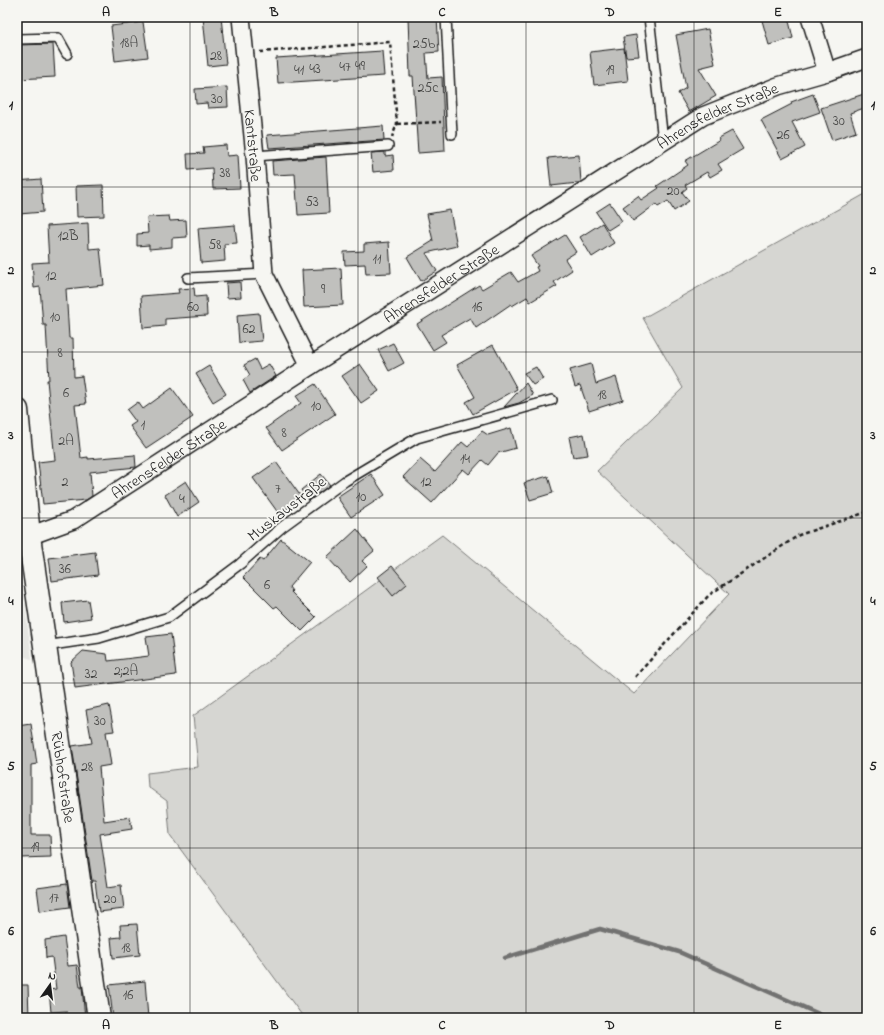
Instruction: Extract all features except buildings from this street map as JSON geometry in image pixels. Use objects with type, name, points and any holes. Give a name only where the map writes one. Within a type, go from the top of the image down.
[{"type":"street","name":"Kantstraße","points":[[241,17],[255,156],[264,274],[310,366]]},
{"type":"street","points":[[810,17],[827,72]]},
{"type":"street","name":"Ahrensfelder Straße","points":[[23,534],[73,520],[310,366],[703,116],[778,86],[827,72],[867,58]]},
{"type":"street","name":"Rübhofstraße","points":[[17,410],[23,534],[45,646],[99,1018]]},
{"type":"lane","points":[[446,17],[452,134]]},
{"type":"lane","points":[[649,17],[663,141]]},
{"type":"lane","points":[[17,39],[58,38],[67,54]]},
{"type":"lane","points":[[255,156],[388,146]]},
{"type":"lane","points":[[188,278],[264,274]]},
{"type":"lane","name":"Muskaustraße","points":[[45,646],[99,638],[169,617],[240,564],[282,527],[345,482],[417,438],[552,400]]},
{"type":"path","points":[[245,54],[390,42],[397,124],[388,146]]},
{"type":"path","points":[[397,124],[452,121]]},
{"type":"path","points":[[635,677],[709,595],[799,535],[867,512]]},
{"type":"shaded area","points":[[867,193],[867,1018],[304,1018],[170,835],[167,801],[148,787],[147,773],[198,767],[193,716],[442,535],[634,694],[729,594],[597,471],[683,388],[643,318]]},
{"type":"shaded area","points":[[17,548],[32,659],[17,655]]},
{"type":"waterway","points":[[505,958],[600,929],[679,952],[828,1018]]}]
